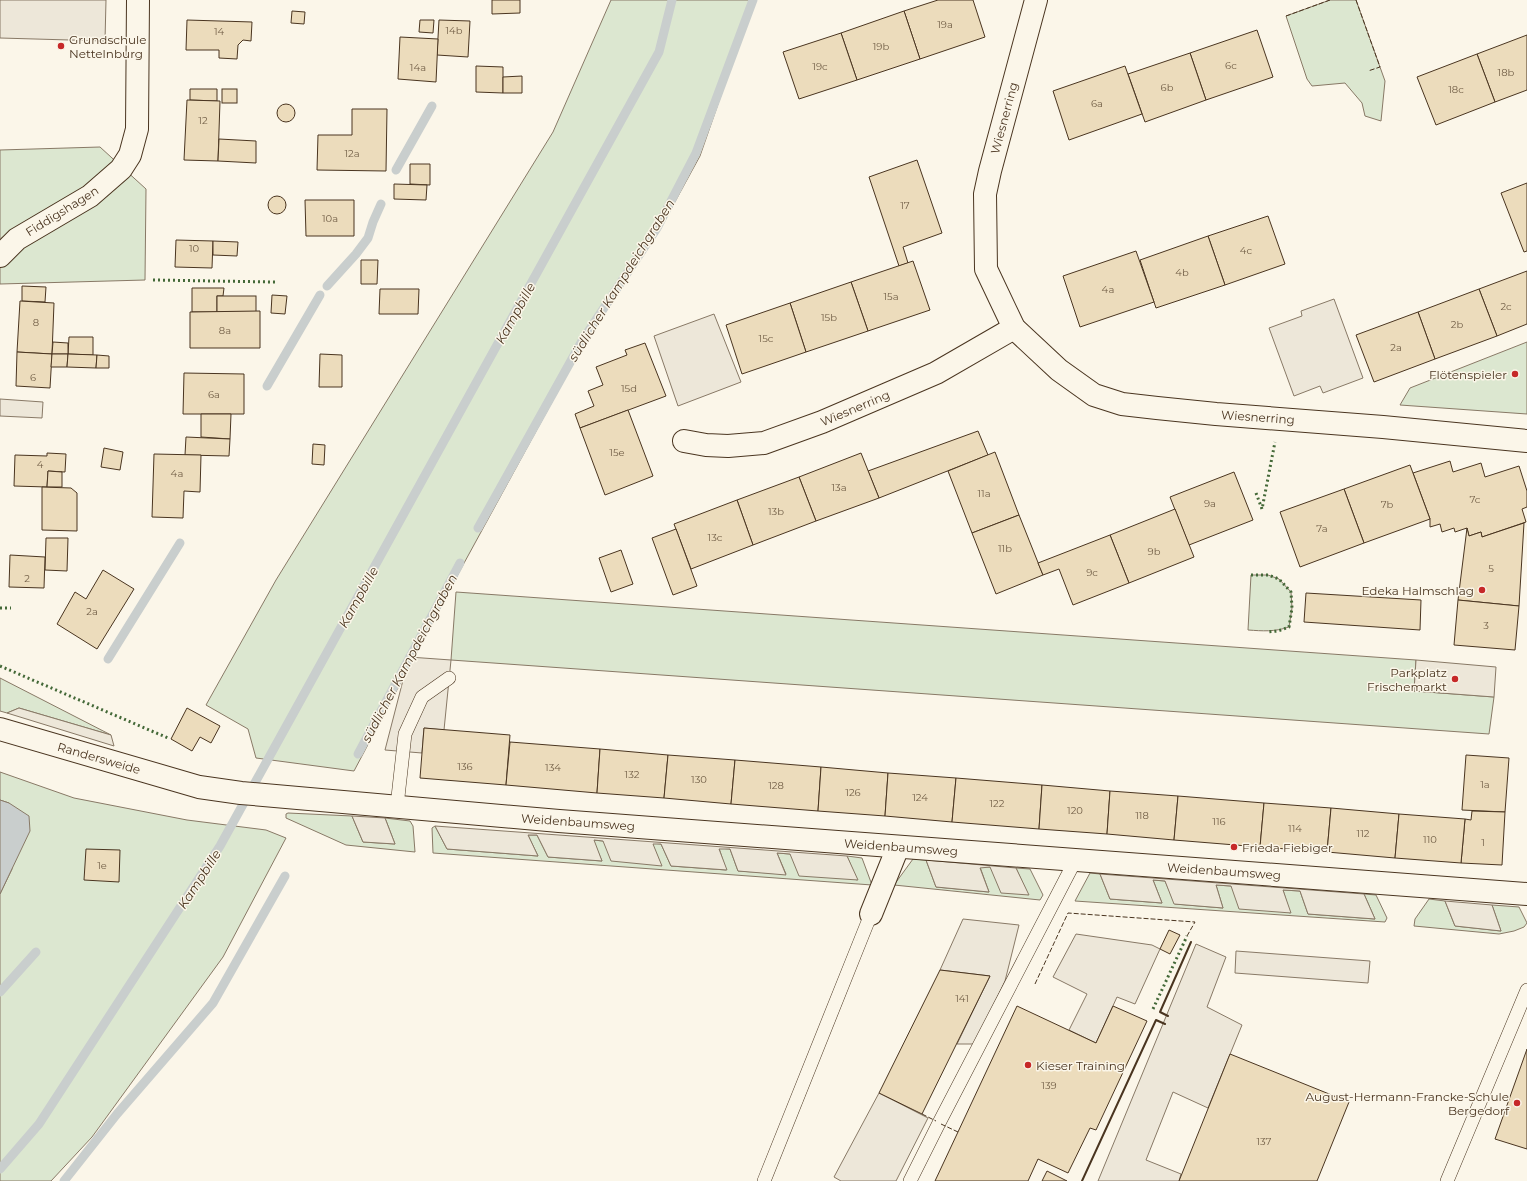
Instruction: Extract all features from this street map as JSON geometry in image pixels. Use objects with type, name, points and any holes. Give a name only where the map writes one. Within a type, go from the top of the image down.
[{"type":"street","name":"Fiddigshagen","points":[[0,256],[17,239],[90,196],[121,169],[130,155],[136,129],[138,0]]},
{"type":"street","name":"Wiesnerring","points":[[1036,0],[985,194],[986,269],[1014,328],[1059,370],[1094,395],[1122,404],[1216,414],[1383,427],[1527,441]]},
{"type":"street","name":"Wiesnerring","points":[[684,441],[706,445],[728,446],[764,443],[822,422],[936,373],[1014,328]]},
{"type":"street","name":"Randersweide","points":[[0,729],[199,787],[241,794],[276,796]]},
{"type":"street","name":"Weidenbaumsweg","points":[[276,796],[559,821],[1527,894]]},
{"type":"street","points":[[871,914],[898,846]]},
{"type":"lane","points":[[397,806],[405,734],[422,697],[449,678]]},
{"type":"lane","points":[[910,1181],[1076,859]]},
{"type":"lane","points":[[764,1181],[871,914]]},
{"type":"lane","points":[[1447,1181],[1527,990]]},
{"type":"green space","points":[[611,0],[754,0],[700,156],[659,231],[582,347],[463,565],[354,771],[256,758],[248,729],[206,705],[276,580],[553,132]]},
{"type":"green space","points":[[1330,0],[1356,0],[1385,81],[1381,121],[1365,116],[1362,103],[1345,83],[1312,86],[1307,79],[1286,16]]},
{"type":"green space","points":[[100,147],[146,189],[145,280],[0,284],[0,150]]},
{"type":"green space","points":[[1527,342],[1527,414],[1400,405],[1410,388]]},
{"type":"green space","points":[[1251,575],[1268,575],[1279,579],[1291,592],[1292,608],[1289,627],[1264,631],[1248,630]]},
{"type":"green space","points":[[456,592],[1416,660],[1414,691],[1494,697],[1489,734],[451,660]]},
{"type":"green space","points":[[0,678],[111,735],[19,708],[7,713],[0,711]]},
{"type":"green space","points":[[0,772],[74,798],[187,820],[266,830],[286,838],[223,957],[92,1137],[51,1181],[0,1181],[0,894],[12,869],[9,803],[0,800]]},
{"type":"green space","points":[[286,814],[352,816],[363,842],[395,844],[385,818],[410,821],[413,826],[415,852],[346,845],[286,818]]},
{"type":"green space","points":[[435,826],[447,849],[538,856],[528,835],[537,835],[548,857],[602,861],[593,840],[603,841],[661,865],[652,843],[661,844],[671,866],[726,870],[719,848],[730,849],[738,871],[786,874],[777,853],[790,854],[857,880],[847,856],[862,858],[872,885],[433,853],[432,828]]},
{"type":"green space","points":[[913,859],[926,860],[936,887],[989,892],[980,867],[991,867],[1028,895],[1016,868],[1030,869],[1043,895],[1040,900],[894,885]]},
{"type":"green space","points":[[1090,873],[1100,874],[1110,899],[1162,903],[1153,880],[1165,881],[1175,904],[1223,908],[1216,885],[1231,886],[1290,913],[1283,890],[1300,891],[1308,914],[1375,919],[1364,894],[1376,895],[1387,918],[1385,922],[1075,901]]},
{"type":"green space","points":[[1429,899],[1445,901],[1455,926],[1501,931],[1492,905],[1519,907],[1527,923],[1524,927],[1514,931],[1499,934],[1414,926],[1415,919]]},
{"type":"shaded area","points":[[0,0],[106,0],[105,41],[0,38]]},
{"type":"shaded area","points":[[1334,299],[1363,378],[1323,393],[1320,386],[1294,396],[1269,328],[1302,316],[1301,311]]},
{"type":"shaded area","points":[[714,314],[741,382],[678,406],[654,336]]},
{"type":"shaded area","points":[[0,399],[43,402],[42,418],[0,416]]},
{"type":"shaded area","points":[[409,657],[451,660],[444,730],[424,728],[422,753],[385,750]]},
{"type":"shaded area","name":"Parkplatz Frischemarkt","points":[[1416,660],[1496,667],[1494,697],[1414,691]]},
{"type":"shaded area","points":[[19,708],[111,735],[114,746],[7,713]]},
{"type":"shaded area","points":[[0,800],[9,803],[29,816],[30,831],[0,894]]},
{"type":"shaded area","points":[[352,816],[385,818],[395,844],[363,842]]},
{"type":"shaded area","points":[[435,826],[847,856],[858,880],[799,876],[790,854],[777,853],[786,875],[738,871],[730,849],[719,849],[727,870],[671,866],[661,844],[653,844],[662,866],[611,861],[603,841],[594,840],[602,861],[548,857],[537,835],[528,835],[538,856],[447,849]]},
{"type":"shaded area","points":[[926,860],[1016,868],[1029,895],[1001,893],[990,867],[980,868],[989,892],[936,887]]},
{"type":"shaded area","points":[[1100,874],[1364,894],[1375,919],[1308,914],[1300,891],[1283,890],[1291,913],[1239,909],[1231,886],[1216,885],[1223,908],[1174,904],[1165,881],[1153,880],[1162,903],[1110,899]]},
{"type":"shaded area","points":[[1445,901],[1492,905],[1501,931],[1455,926]]},
{"type":"shaded area","points":[[963,919],[1019,925],[1005,981],[975,1044],[957,1044],[990,976],[940,970]]},
{"type":"shaded area","points":[[1076,934],[1152,945],[1160,949],[1135,1004],[1117,997],[1096,1043],[1069,1030],[1087,994],[1053,977]]},
{"type":"shaded area","points":[[1196,944],[1226,957],[1207,1007],[1242,1025],[1208,1108],[1173,1092],[1146,1160],[1181,1174],[1179,1181],[1098,1181]]},
{"type":"shaded area","points":[[1236,951],[1370,961],[1368,983],[1235,973]]},
{"type":"shaded area","points":[[879,1093],[928,1118],[896,1181],[841,1181],[834,1177]]},
{"type":"building","points":[[492,0],[520,0],[520,13],[492,14]]},
{"type":"building","points":[[938,0],[973,0],[985,37],[920,59],[904,11]]},
{"type":"building","points":[[292,11],[305,12],[304,24],[291,23]]},
{"type":"building","points":[[904,11],[920,59],[857,80],[841,33]]},
{"type":"building","points":[[187,20],[252,22],[251,41],[243,40],[238,45],[237,59],[219,58],[219,50],[186,50]]},
{"type":"building","points":[[420,20],[434,20],[433,33],[419,32]]},
{"type":"building","points":[[439,20],[470,21],[468,57],[437,55]]},
{"type":"building","points":[[1257,30],[1273,77],[1206,100],[1190,53]]},
{"type":"building","points":[[841,33],[857,80],[799,99],[783,52]]},
{"type":"building","points":[[1527,35],[1527,90],[1495,102],[1477,54]]},
{"type":"building","points":[[400,37],[438,39],[436,82],[398,79]]},
{"type":"building","points":[[1190,53],[1206,100],[1145,122],[1128,74]]},
{"type":"building","points":[[1477,54],[1495,102],[1436,125],[1417,77]]},
{"type":"building","points":[[476,66],[503,67],[503,93],[476,92]]},
{"type":"building","points":[[1125,66],[1142,114],[1069,140],[1053,91]]},
{"type":"building","points":[[522,76],[522,93],[503,93],[503,77]]},
{"type":"building","points":[[190,89],[217,89],[217,101],[190,100]]},
{"type":"building","points":[[222,89],[237,89],[237,103],[222,103]]},
{"type":"building","points":[[187,100],[220,101],[218,161],[184,160]]},
{"type":"building","points":[[282,104],[290,104],[295,109],[293,120],[290,122],[282,122],[277,117],[277,109]]},
{"type":"building","points":[[352,109],[387,109],[386,171],[317,170],[318,135],[352,135]]},
{"type":"building","points":[[219,139],[256,141],[256,163],[218,161]]},
{"type":"building","points":[[917,160],[942,233],[903,247],[908,263],[899,266],[869,177]]},
{"type":"building","points":[[410,164],[430,164],[430,185],[410,184]]},
{"type":"building","points":[[1527,183],[1527,251],[1524,252],[1501,193]]},
{"type":"building","points":[[394,184],[427,185],[426,200],[394,199]]},
{"type":"building","points":[[277,196],[283,199],[286,205],[283,211],[277,214],[271,211],[268,205],[271,199]]},
{"type":"building","points":[[305,200],[354,200],[354,236],[306,236]]},
{"type":"building","points":[[1268,216],[1285,264],[1225,285],[1208,236]]},
{"type":"building","points":[[1208,236],[1225,285],[1156,308],[1140,260]]},
{"type":"building","points":[[176,240],[213,241],[212,268],[175,267]]},
{"type":"building","points":[[213,241],[238,242],[237,256],[213,255]]},
{"type":"building","points":[[1136,251],[1154,302],[1080,327],[1063,276]]},
{"type":"building","points":[[361,260],[378,260],[377,284],[361,284]]},
{"type":"building","points":[[913,261],[930,310],[868,331],[851,282]]},
{"type":"building","points":[[1527,271],[1527,324],[1497,336],[1479,289]]},
{"type":"building","points":[[851,282],[868,331],[806,352],[790,303]]},
{"type":"building","points":[[22,286],[46,287],[45,302],[22,301]]},
{"type":"building","points":[[192,288],[224,288],[223,296],[217,296],[217,312],[192,312]]},
{"type":"building","points":[[380,289],[419,289],[418,314],[379,314]]},
{"type":"building","points":[[1479,289],[1497,336],[1435,359],[1418,312]]},
{"type":"building","points":[[272,295],[287,296],[285,314],[271,313]]},
{"type":"building","points":[[217,296],[256,296],[256,312],[217,312]]},
{"type":"building","points":[[20,301],[54,303],[52,354],[17,352]]},
{"type":"building","points":[[790,303],[806,352],[742,374],[726,325]]},
{"type":"building","points":[[260,311],[260,348],[190,348],[190,312]]},
{"type":"building","points":[[1418,312],[1435,359],[1374,382],[1356,335]]},
{"type":"building","points":[[69,337],[93,337],[93,355],[68,354]]},
{"type":"building","points":[[53,342],[68,343],[68,354],[52,354]]},
{"type":"building","points":[[645,343],[666,396],[580,428],[575,414],[594,406],[588,391],[603,385],[596,367],[627,355],[625,350]]},
{"type":"building","points":[[17,352],[52,354],[50,388],[16,386]]},
{"type":"building","points":[[52,354],[68,354],[67,367],[51,367]]},
{"type":"building","points":[[68,354],[97,355],[96,368],[67,367]]},
{"type":"building","points":[[320,354],[342,355],[342,387],[319,387]]},
{"type":"building","points":[[97,355],[109,356],[109,368],[96,368]]},
{"type":"building","points":[[184,373],[244,374],[244,414],[183,414]]},
{"type":"building","points":[[628,410],[653,476],[605,495],[580,428]]},
{"type":"building","points":[[201,414],[231,414],[230,439],[201,437]]},
{"type":"building","points":[[978,431],[988,455],[879,498],[868,471]]},
{"type":"building","points":[[186,437],[230,439],[229,456],[185,455]]},
{"type":"building","points":[[313,444],[325,445],[324,465],[312,464]]},
{"type":"building","points":[[104,448],[123,452],[120,470],[101,467]]},
{"type":"building","points":[[995,452],[1019,515],[972,533],[948,471]]},
{"type":"building","points":[[47,453],[66,454],[65,472],[48,471],[47,487],[14,486],[15,455],[47,456]]},
{"type":"building","points":[[861,453],[879,498],[816,521],[799,477]]},
{"type":"building","points":[[154,454],[201,455],[200,492],[184,491],[183,518],[152,517]]},
{"type":"building","points":[[1450,461],[1453,472],[1481,463],[1485,477],[1519,466],[1527,491],[1527,507],[1522,509],[1526,522],[1482,537],[1481,532],[1469,536],[1467,528],[1455,532],[1454,528],[1442,532],[1440,524],[1430,527],[1430,519],[1413,473]]},
{"type":"building","points":[[1410,465],[1430,519],[1364,543],[1344,489]]},
{"type":"building","points":[[48,471],[62,472],[62,487],[47,487]]},
{"type":"building","points":[[1234,472],[1253,520],[1189,545],[1170,497]]},
{"type":"building","points":[[799,477],[816,521],[753,545],[737,500]]},
{"type":"building","points":[[42,487],[71,488],[77,493],[77,531],[42,530]]},
{"type":"building","points":[[1344,489],[1364,543],[1300,567],[1280,512]]},
{"type":"building","points":[[737,500],[753,545],[691,569],[674,524]]},
{"type":"building","points":[[1175,509],[1194,557],[1129,583],[1110,535]]},
{"type":"building","points":[[1019,515],[1043,575],[996,594],[972,533]]},
{"type":"building","points":[[1524,523],[1519,606],[1458,600],[1467,528],[1469,536],[1481,532],[1482,537]]},
{"type":"building","points":[[676,529],[697,586],[673,595],[652,538]]},
{"type":"building","points":[[1110,535],[1129,583],[1073,605],[1059,569],[1043,575],[1038,563]]},
{"type":"building","points":[[46,538],[68,538],[67,571],[45,570]]},
{"type":"building","points":[[621,550],[633,584],[611,592],[599,558]]},
{"type":"building","points":[[10,555],[45,557],[44,588],[9,587]]},
{"type":"building","points":[[103,570],[134,589],[97,649],[57,624],[75,592],[86,599]]},
{"type":"building","points":[[1306,593],[1421,600],[1420,630],[1304,622]]},
{"type":"building","points":[[1458,600],[1519,606],[1515,650],[1454,645]]},
{"type":"building","points":[[187,708],[220,726],[211,743],[200,737],[192,751],[171,739]]},
{"type":"building","points":[[424,728],[510,735],[506,785],[420,778]]},
{"type":"building","points":[[510,742],[600,749],[597,793],[506,785]]},
{"type":"building","points":[[600,749],[668,755],[664,798],[597,793]]},
{"type":"building","points":[[668,755],[735,760],[731,804],[664,798]]},
{"type":"building","points":[[1466,755],[1509,758],[1505,812],[1462,810]]},
{"type":"building","points":[[735,760],[821,767],[818,811],[731,804]]},
{"type":"building","points":[[821,767],[888,773],[885,816],[818,811]]},
{"type":"building","points":[[888,773],[956,778],[952,822],[885,816]]},
{"type":"building","points":[[956,778],[1042,785],[1039,829],[952,822]]},
{"type":"building","points":[[1042,785],[1110,791],[1107,834],[1039,829]]},
{"type":"building","points":[[1110,791],[1178,796],[1174,840],[1107,834]]},
{"type":"building","points":[[1178,796],[1264,803],[1260,847],[1174,840]]},
{"type":"building","points":[[1264,803],[1331,808],[1327,852],[1260,847]]},
{"type":"building","points":[[1331,808],[1399,814],[1395,858],[1327,852]]},
{"type":"building","points":[[1472,811],[1505,812],[1502,865],[1461,863],[1465,819],[1471,820]]},
{"type":"building","points":[[1399,814],[1465,819],[1461,863],[1395,858]]},
{"type":"building","points":[[86,849],[120,850],[119,882],[84,880]]},
{"type":"building","points":[[1169,930],[1180,935],[1170,954],[1160,949]]},
{"type":"building","points":[[940,970],[990,976],[922,1114],[879,1093]]},
{"type":"building","points":[[1017,1006],[1096,1043],[1113,1006],[1147,1021],[1096,1130],[1090,1128],[1068,1173],[1038,1159],[1028,1181],[935,1181]]},
{"type":"building","name":"August-Hermann-Francke-Schule Bergedorf","points":[[1527,1049],[1527,1149],[1495,1139]]},
{"type":"building","points":[[1230,1054],[1349,1102],[1317,1181],[1179,1181]]},
{"type":"building","points":[[1047,1171],[1067,1181],[1042,1181]]},
{"type":"waterway","name":"Kampbille","points":[[0,1169],[39,1124],[220,846],[659,52],[672,0]]},
{"type":"waterway","name":"südlicher Kampdeichgraben","points":[[478,528],[582,341],[657,228],[696,153],[753,0]]},
{"type":"waterway","points":[[396,170],[432,106]]},
{"type":"waterway","points":[[327,286],[356,254],[368,238],[381,204]]},
{"type":"waterway","points":[[267,386],[320,295]]},
{"type":"waterway","points":[[108,659],[180,543]]},
{"type":"waterway","name":"südlicher Kampdeichgraben","points":[[358,754],[460,563]]},
{"type":"waterway","points":[[64,1181],[117,1114],[213,1003],[285,876]]},
{"type":"waterway","points":[[0,992],[36,952]]},
{"type":"hedge","points":[[153,280],[275,282]]},
{"type":"hedge","points":[[1256,493],[1262,509],[1275,442]]},
{"type":"hedge","points":[[1251,575],[1268,575],[1279,579],[1291,592],[1292,608],[1289,627],[1278,631],[1267,632]]},
{"type":"hedge","points":[[0,608],[11,608]]},
{"type":"hedge","points":[[0,666],[168,738]]},
{"type":"hedge","points":[[1153,1009],[1187,936]]},
{"type":"fence","points":[[1286,16],[1330,0]]},
{"type":"fence","points":[[1356,0],[1380,67],[1368,71]]},
{"type":"fence","points":[[1035,984],[1068,913],[1195,922],[1187,936]]},
{"type":"fence","points":[[922,1114],[936,1121]]},
{"type":"fence","points":[[941,1124],[958,1132]]},
{"type":"wall","points":[[1168,1016],[1160,1012],[1191,942]]},
{"type":"wall","points":[[1082,1181],[1156,1020],[1165,1024]]},
{"type":"place","name":"Grundschule Nettelnburg","points":[[61,46]]},
{"type":"place","name":"Flötenspieler","points":[[1515,374]]},
{"type":"place","name":"Edeka Halmschlag","points":[[1482,590]]},
{"type":"place","name":"Parkplatz Frischemarkt","points":[[1455,679]]},
{"type":"place","name":"Frieda Fiebiger","points":[[1234,847]]},
{"type":"place","name":"Kieser Training","points":[[1028,1065]]},
{"type":"place","name":"August-Hermann-Francke-Schule Bergedorf","points":[[1517,1103]]}]
